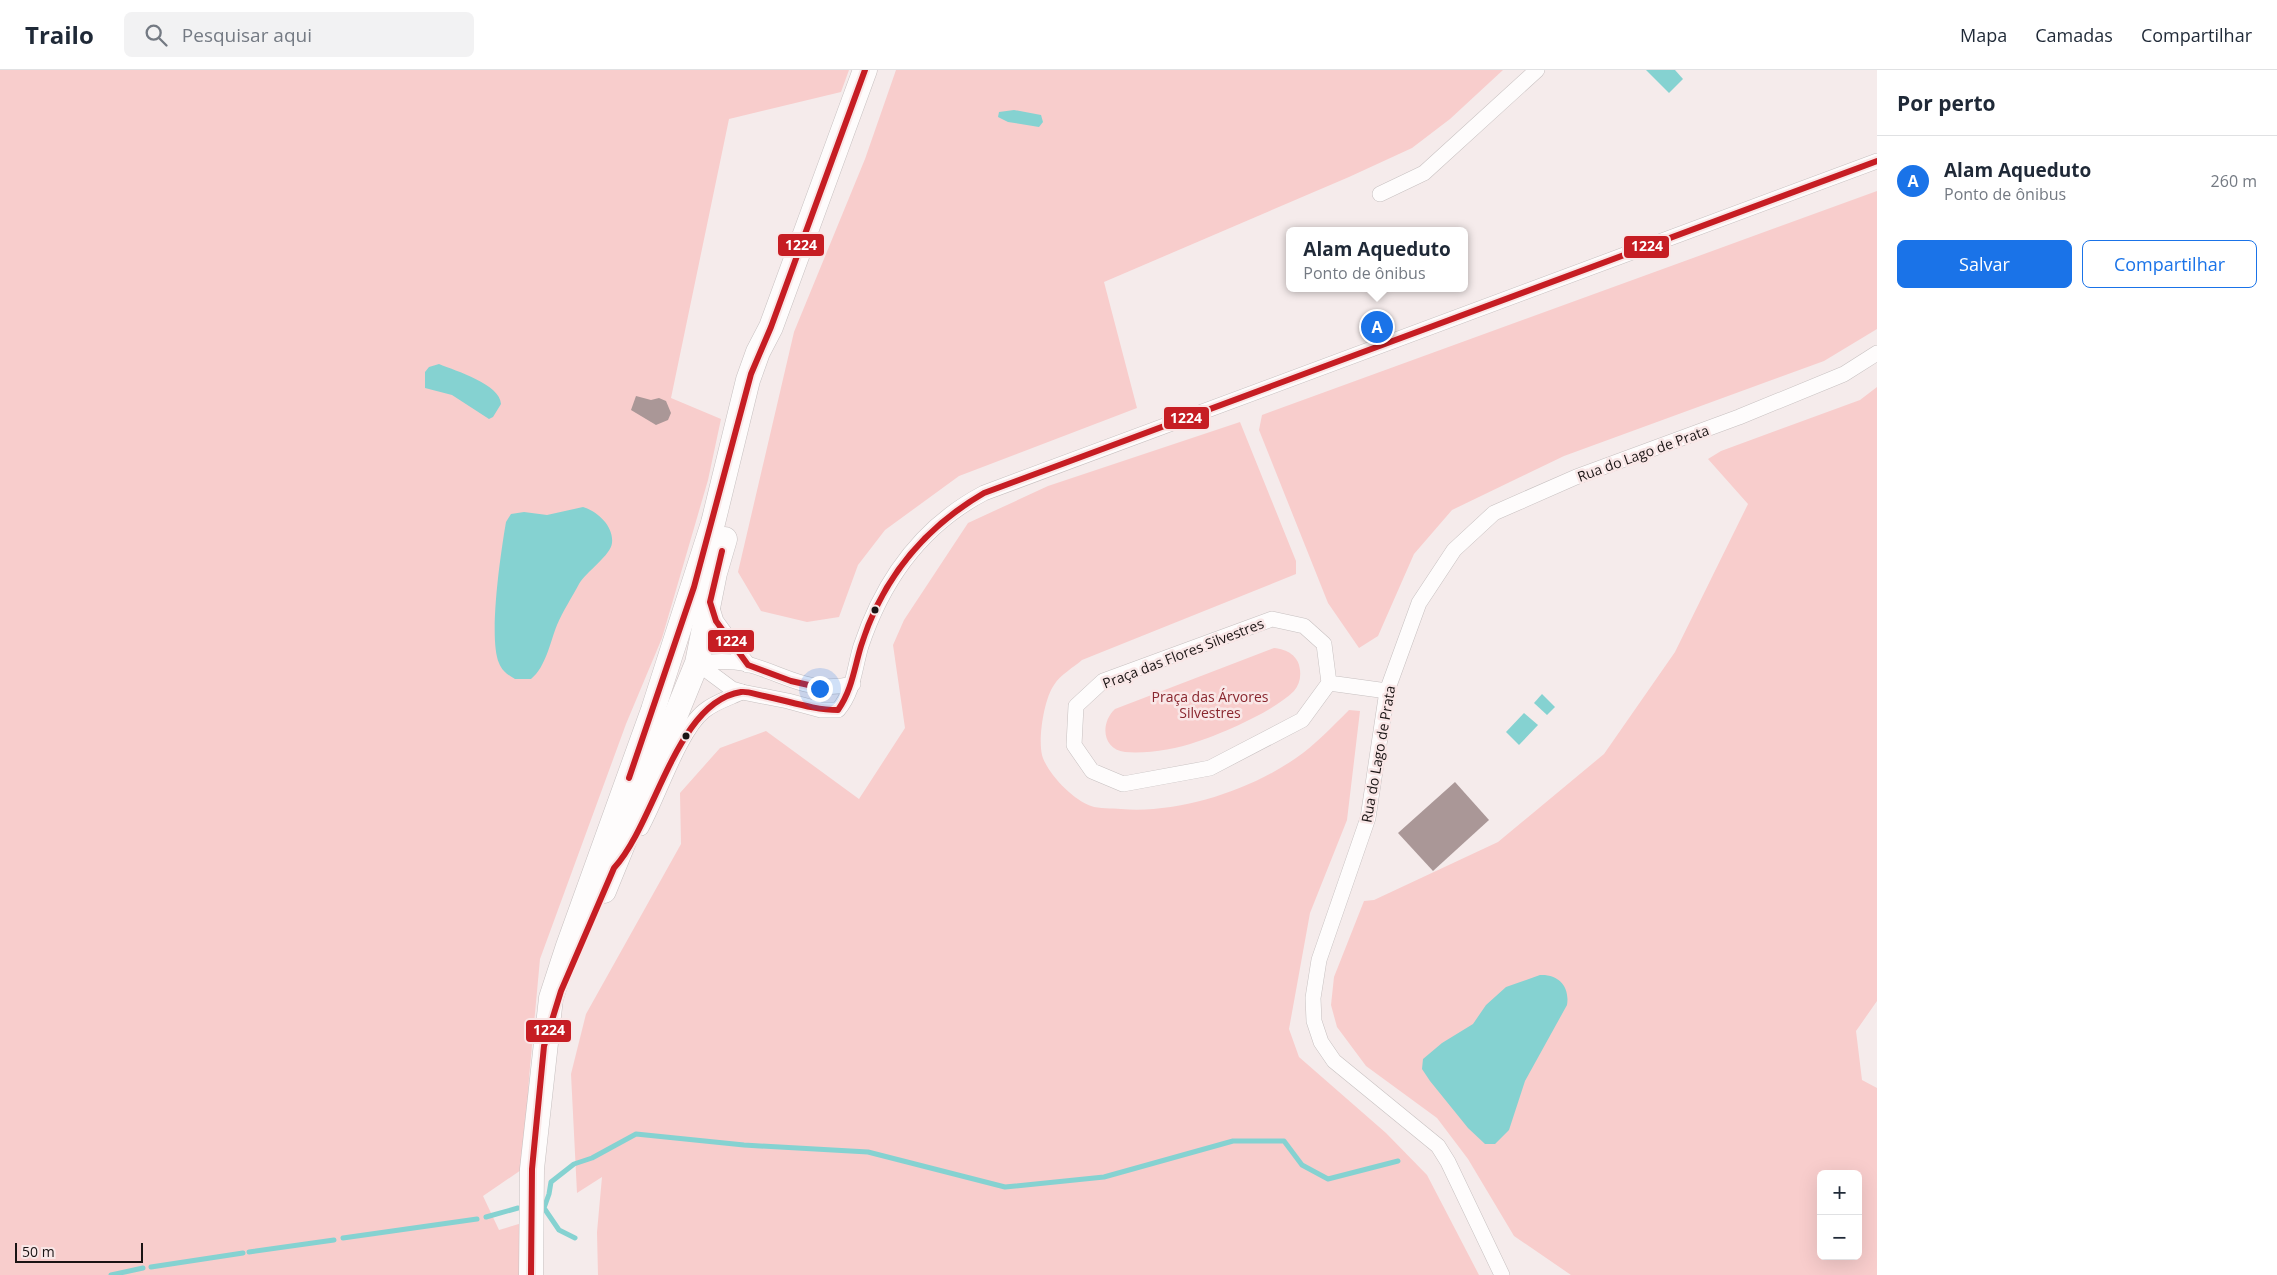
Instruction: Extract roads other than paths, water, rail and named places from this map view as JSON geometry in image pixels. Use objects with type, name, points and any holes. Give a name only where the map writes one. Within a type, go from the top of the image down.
[{"type":"main road","points":[[697,663],[692,632],[713,523],[748,380],[758,352],[771,327],[865,70]]},
{"type":"main road","points":[[544,1046],[561,991],[614,868],[697,663],[771,327]]},
{"type":"main road","points":[[531,1275],[532,1169],[544,1046],[551,998],[659,691],[713,523]]},
{"type":"main road","points":[[659,691],[697,663]]},
{"type":"street","points":[[1380,194],[1424,173],[1537,70]]},
{"type":"street","points":[[697,663],[732,688],[742,692],[821,710],[838,710],[845,702],[852,684],[868,625],[880,598],[897,569],[910,550],[940,522],[960,506],[984,493],[1877,161]]},
{"type":"street","name":"Rua do Lago de Prata","points":[[1502,1275],[1448,1162],[1438,1146],[1334,1061],[1321,1042],[1314,1021],[1312,998],[1319,960],[1368,818],[1388,691],[1420,603],[1454,550],[1494,513],[1576,477],[1739,417],[1844,374],[1877,353]]},
{"type":"street","points":[[710,602],[716,621],[748,665]]},
{"type":"street","name":"Praça das Flores Silvestres","points":[[1272,619],[1304,626],[1324,644],[1329,682],[1302,720],[1210,768],[1123,784],[1092,771],[1074,745],[1076,706],[1103,681],[1272,619]]},
{"type":"street","points":[[697,663],[717,660],[748,665],[791,681],[815,687],[834,688],[852,684]]},
{"type":"street","points":[[1329,682],[1388,691]]},
{"type":"street","points":[[614,868],[625,856],[643,825],[687,732],[703,712],[716,703],[742,692]]},
{"type":"water","points":[[1646,70],[1675,70],[1683,79],[1669,93]]},
{"type":"water","points":[[1014,110],[1041,115],[1043,122],[1039,127],[1008,122],[998,117],[999,112]]},
{"type":"water","points":[[439,364],[466,374],[493,390],[499,397],[501,404],[493,417],[489,419],[452,395],[425,388],[425,372],[429,367]]},
{"type":"water","points":[[583,507],[594,512],[604,520],[612,537],[611,548],[579,584],[559,620],[547,654],[536,674],[531,679],[515,679],[500,666],[496,651],[495,634],[501,553],[506,522],[511,514],[524,512],[547,515]]},
{"type":"water","points":[[1542,694],[1555,707],[1547,715],[1534,703]]},
{"type":"water","points":[[1524,713],[1538,725],[1519,745],[1506,732]]},
{"type":"water","points":[[1540,975],[1553,977],[1562,983],[1567,993],[1567,1005],[1525,1081],[1509,1130],[1495,1144],[1485,1144],[1468,1128],[1430,1081],[1422,1069],[1423,1059],[1442,1043],[1473,1024],[1486,1005],[1506,987]]},
{"type":"waterway","points":[[575,1238],[559,1230],[544,1208],[551,1182],[574,1164],[592,1158],[636,1134],[744,1145],[868,1152],[1005,1187],[1104,1177],[1233,1141],[1284,1141],[1302,1165],[1328,1179],[1398,1161]]},
{"type":"waterway","points":[[486,1217],[518,1208]]},
{"type":"waterway","points":[[343,1238],[477,1219]]},
{"type":"waterway","points":[[249,1252],[334,1240]]},
{"type":"waterway","points":[[151,1267],[243,1253]]},
{"type":"waterway","points":[[111,1275],[143,1268]]},
{"type":"place","name":"Alam Aqueduto","points":[[1377,327]]},
{"type":"park label","name":"Praça das Árvores Silvestres","points":[[1210,704]]}]
